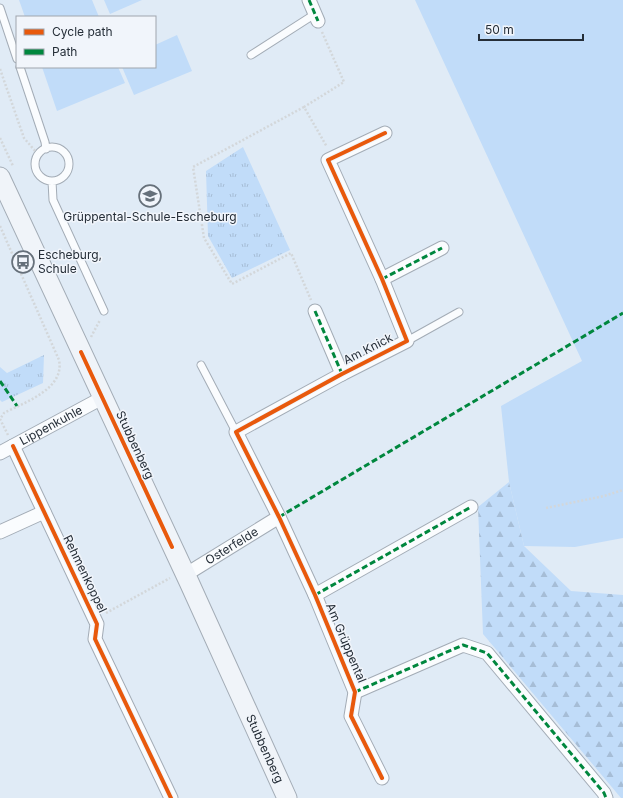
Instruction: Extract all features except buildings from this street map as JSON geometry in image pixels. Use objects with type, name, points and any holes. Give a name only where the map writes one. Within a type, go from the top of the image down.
[{"type":"main road","name":"Stubbenberg","points":[[7,172],[81,352],[179,576],[287,798]]},
{"type":"street","points":[[309,0],[316,17]]},
{"type":"street","points":[[332,158],[385,133]]},
{"type":"street","name":"Am Knick","points":[[236,432],[342,374],[407,341],[382,279],[328,160],[332,158]]},
{"type":"street","points":[[382,279],[442,248]]},
{"type":"street","name":"Am Knick","points":[[315,311],[342,374]]},
{"type":"street","name":"Lippenkuhle","points":[[0,453],[102,398]]},
{"type":"street","points":[[236,432],[279,517]]},
{"type":"street","name":"Rehmenkoppel","points":[[13,446],[97,624],[95,639],[171,798]]},
{"type":"street","name":"Am Grüppental","points":[[315,595],[471,506]]},
{"type":"street","points":[[0,532],[44,512]]},
{"type":"street","name":"Osterfelde","points":[[179,576],[279,517]]},
{"type":"street","name":"Am Grüppental","points":[[279,517],[315,595],[355,692],[351,716],[382,778]]},
{"type":"street","name":"Am Grüppental","points":[[355,692],[463,645],[487,653],[604,793],[606,798]]},
{"type":"lane","points":[[0,8],[16,56]]},
{"type":"lane","points":[[251,54],[316,17]]},
{"type":"lane","points":[[20,68],[46,149]]},
{"type":"lane","points":[[46,149],[60,149],[67,156],[69,161],[68,170],[65,175],[58,180],[52,181],[43,178],[37,171],[36,161],[38,155],[46,149]]},
{"type":"lane","points":[[52,181],[53,200],[104,311]]},
{"type":"lane","points":[[407,341],[459,312]]},
{"type":"lane","points":[[201,365],[236,432]]},
{"type":"path","points":[[315,311],[292,253],[232,284],[204,238],[193,168],[304,107],[344,82],[316,17]]},
{"type":"path","points":[[0,69],[24,138],[38,155]]},
{"type":"path","points":[[304,107],[332,158]]},
{"type":"path","points":[[0,138],[7,172]]},
{"type":"path","points":[[0,226],[60,365],[58,377],[51,387],[4,413],[0,419],[13,446]]},
{"type":"path","points":[[81,352],[88,343],[104,311]]},
{"type":"path","points":[[546,508],[604,496],[623,490]]},
{"type":"path","points":[[97,624],[106,612],[179,576]]},
{"type":"green space","points":[[19,0],[92,0],[99,16],[25,16]]},
{"type":"green space","points":[[104,0],[142,0],[110,14]]},
{"type":"green space","points":[[415,0],[623,0],[623,538],[575,547],[524,546],[509,482],[501,406],[582,361]]},
{"type":"green space","points":[[177,35],[192,71],[134,95],[122,68],[156,68],[156,45]]},
{"type":"green space","points":[[42,68],[118,68],[125,83],[57,111]]},
{"type":"green space","points":[[243,147],[290,250],[232,278],[208,236],[206,171]]},
{"type":"green space","points":[[44,355],[43,383],[2,402],[0,400],[0,367],[7,373]]},
{"type":"green space","points":[[509,482],[524,546],[571,591],[623,595],[623,798],[621,798],[483,634],[478,507]]},
{"type":"marked path","points":[[309,0],[318,21]]},
{"type":"marked path","points":[[382,279],[442,248]]},
{"type":"marked path","points":[[315,311],[342,374]]},
{"type":"marked path","points":[[279,517],[623,313]]},
{"type":"marked path","points":[[0,381],[17,406]]},
{"type":"marked path","points":[[315,595],[471,507]]},
{"type":"marked path","points":[[355,692],[463,645],[487,653],[604,793],[606,798]]},
{"type":"cycle path","points":[[382,778],[351,716],[355,692],[315,595],[279,517],[236,432],[342,374],[407,341],[382,279],[328,160],[385,133]]},
{"type":"cycle path","points":[[81,352],[172,547]]},
{"type":"cycle path","points":[[13,446],[97,624],[95,639],[171,798]]},
{"type":"place","name":"Grüppental-Schule-Escheburg","points":[[150,196]]},
{"type":"place","name":"Escheburg, Schule","points":[[23,262]]}]
